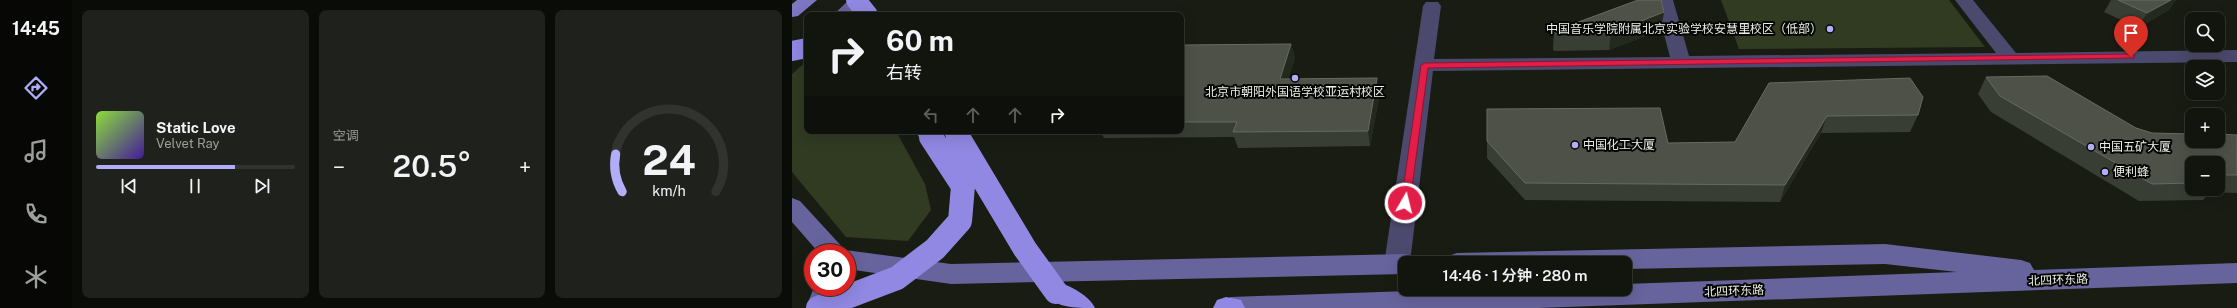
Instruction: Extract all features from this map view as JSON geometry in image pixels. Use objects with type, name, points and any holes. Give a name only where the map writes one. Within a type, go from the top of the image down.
[{"type":"highway","points":[[856,0],[866,12]]},
{"type":"highway","points":[[792,51],[804,49]]},
{"type":"highway","points":[[818,308],[897,278],[934,249],[960,220],[963,186],[929,134]]},
{"type":"highway","points":[[956,134],[1025,249],[1056,292],[1082,308]]},
{"type":"highway","points":[[1226,308],[1232,308]]},
{"type":"main road","points":[[792,12],[808,0]]},
{"type":"street","points":[[846,12],[860,0]]},
{"type":"street","points":[[1664,0],[1681,62]]},
{"type":"street","points":[[1964,0],[2010,58]]},
{"type":"street","points":[[1402,256],[1432,6]]},
{"type":"street","points":[[792,57],[804,47]]},
{"type":"street","points":[[1425,65],[2237,56]]},
{"type":"street","points":[[792,207],[826,244]]},
{"type":"street","points":[[1632,259],[1885,254],[2089,279]]},
{"type":"street","points":[[856,260],[951,274],[1398,264]]},
{"type":"street","name":"北四环东路","points":[[1232,308],[2237,273]]},
{"type":"street","points":[[818,308],[823,296]]},
{"type":"green space","name":"中国音乐学院附属北京实验学校安慧里校区（低部）","points":[[1721,0],[1949,0],[1985,47],[1739,49]]},
{"type":"green space","points":[[804,64],[804,134],[898,134],[925,184],[931,210],[908,241],[846,237],[792,172],[792,74]]},
{"type":"building","points":[[1638,0],[1661,0],[1664,12],[1611,33],[1555,33],[1554,31]]},
{"type":"building","points":[[2118,0],[2171,0],[2147,13]]},
{"type":"building","points":[[1291,44],[1280,79],[1377,78],[1368,131],[1233,132],[1237,122],[1184,122],[1184,45]]},
{"type":"building","points":[[2047,76],[2136,128],[2152,133],[2185,134],[2185,148],[2225,148],[2225,134],[2237,135],[2237,175],[2225,175],[2225,156],[2185,156],[2185,183],[2152,184],[2000,96],[1986,77]]},
{"type":"building","name":"中国化工大厦","points":[[1910,78],[1923,97],[1918,115],[1827,116],[1785,185],[1525,183],[1487,141],[1487,109],[1660,108],[1668,143],[1735,142],[1769,83]]},
{"type":"place","name":"中国音乐学院附属北京实验学校安慧里校区（低部）","points":[[1830,29]]},
{"type":"place","name":"北京市朝阳外国语学校亚运村校区","points":[[1295,78]]},
{"type":"place","name":"中国化工大厦","points":[[1575,145]]},
{"type":"place","name":"中国五矿大厦","points":[[2091,147]]},
{"type":"place","name":"便利蜂","points":[[2105,172]]},
{"type":"route","points":[[1405,203],[1425,65],[2131,57]]}]
